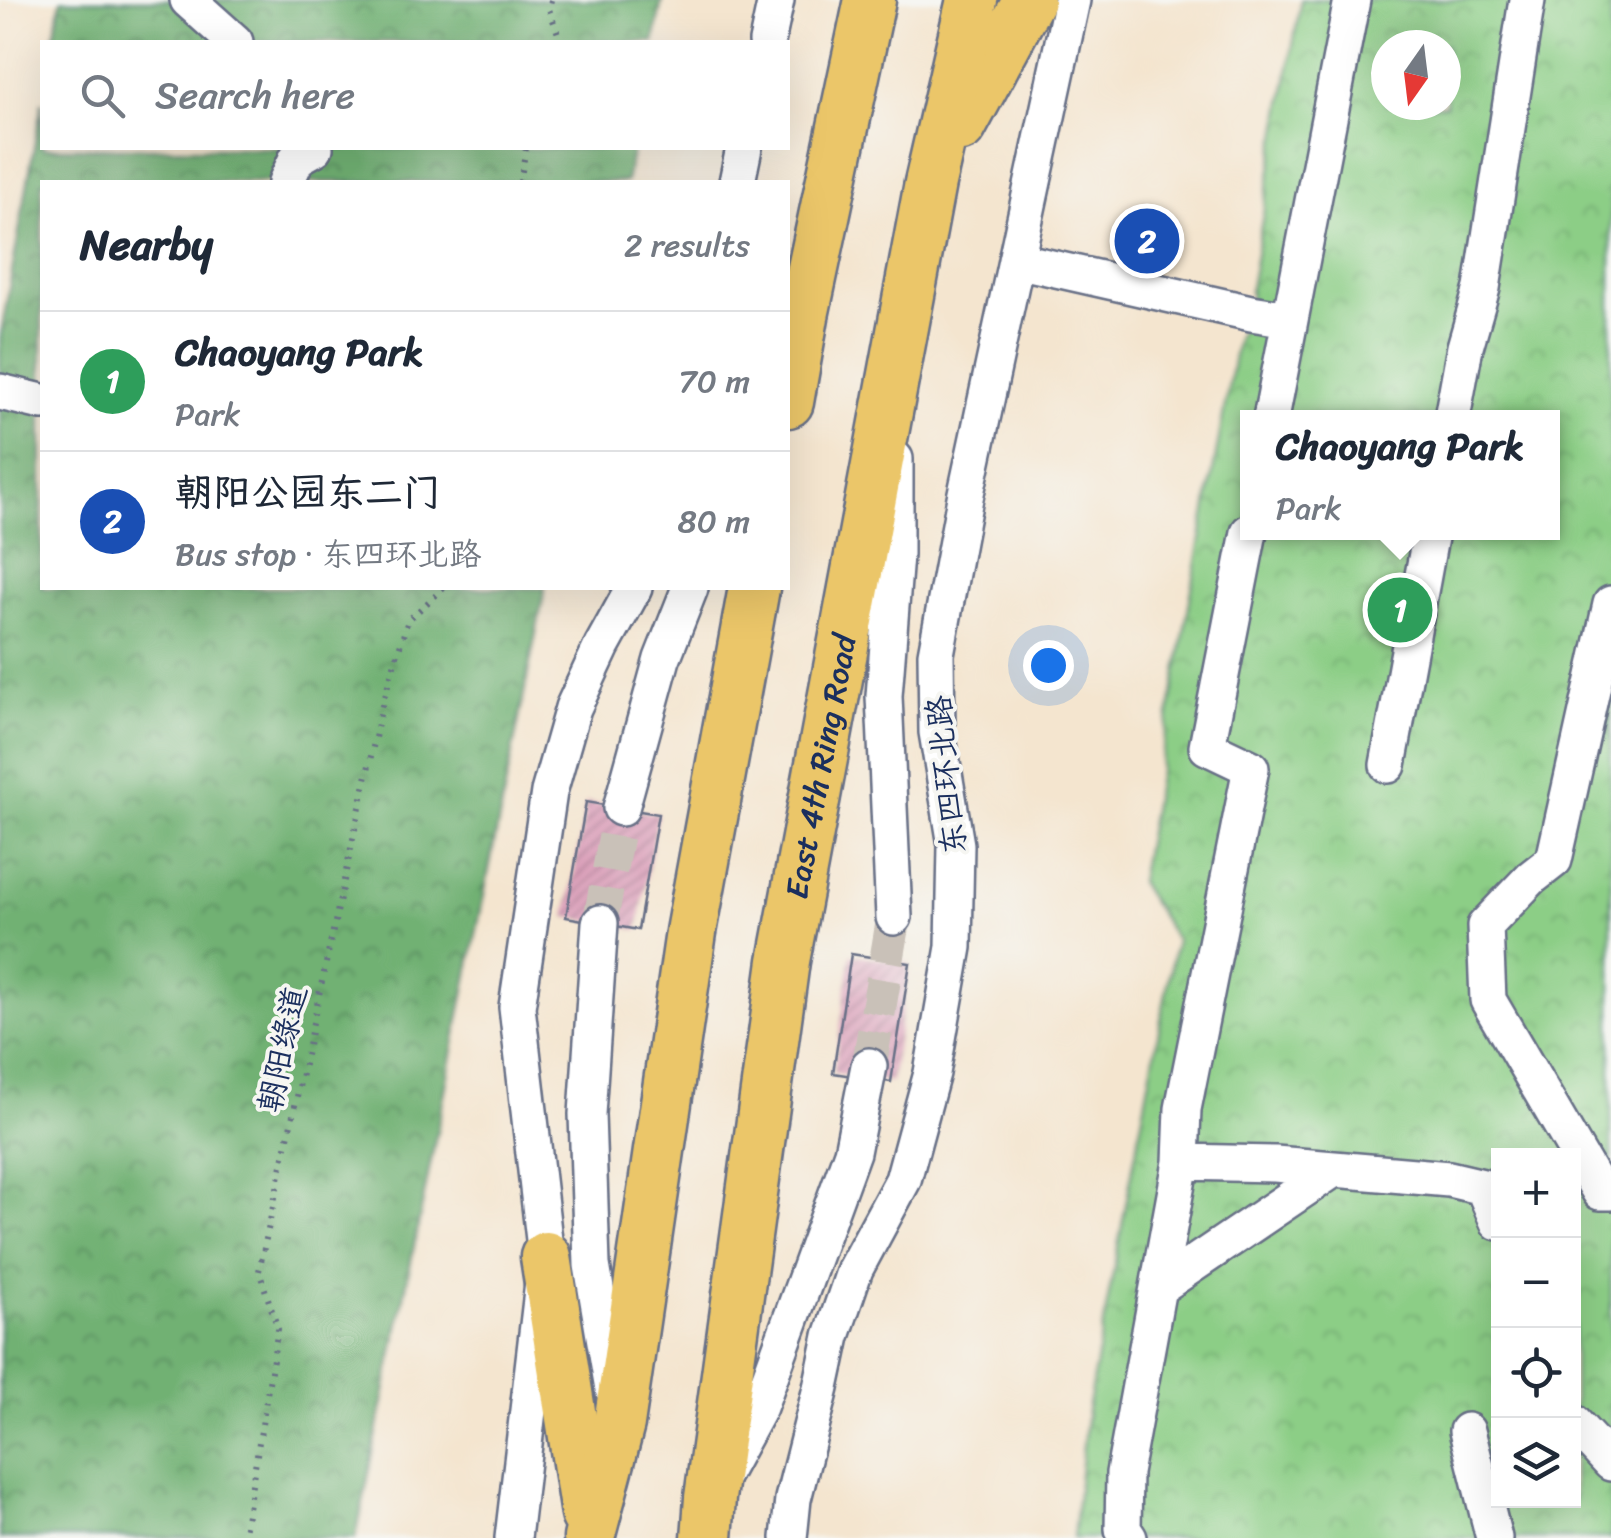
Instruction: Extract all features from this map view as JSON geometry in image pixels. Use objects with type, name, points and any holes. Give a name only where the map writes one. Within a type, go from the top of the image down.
[{"type":"highway","points":[[790,384],[796,330],[870,0]]},
{"type":"highway","name":"East 4th Ring Road","points":[[709,1518],[784,961],[930,183],[972,0]]},
{"type":"highway","points":[[930,183],[1029,0]]},
{"type":"highway","points":[[589,1536],[619,1424],[691,932],[754,590]]},
{"type":"highway","points":[[546,1258],[589,1536]]},
{"type":"street","points":[[188,0],[233,40]]},
{"type":"street","points":[[767,40],[776,0]]},
{"type":"street","name":"东四环北路","points":[[789,1538],[793,1499],[832,1336],[855,1269],[902,1180],[932,1072],[954,947],[956,845],[936,732],[936,654],[964,498],[1072,0]]},
{"type":"street","points":[[1273,410],[1352,0]]},
{"type":"street","points":[[1453,410],[1465,347],[1482,288],[1527,0]]},
{"type":"street","points":[[287,180],[297,158],[311,150]]},
{"type":"street","points":[[737,180],[744,150]]},
{"type":"street","points":[[1016,260],[1251,314],[1290,319]]},
{"type":"street","points":[[894,917],[884,696],[894,556],[895,369]]},
{"type":"street","points":[[0,392],[40,402]]},
{"type":"street","points":[[1128,1538],[1123,1529],[1124,1473],[1181,1162],[1183,1109],[1252,768],[1207,748],[1247,540]]},
{"type":"street","points":[[1388,765],[1430,540]]},
{"type":"street","points":[[513,1538],[546,1258],[516,1007],[549,792],[573,708],[633,590]]},
{"type":"street","points":[[621,808],[662,658],[689,590]]},
{"type":"street","points":[[1567,1148],[1488,1000],[1486,926],[1531,878],[1554,860],[1611,604]]},
{"type":"street","points":[[600,923],[587,1114],[592,1264],[619,1424]]},
{"type":"street","points":[[709,1518],[759,1407],[852,1152],[870,1066]]},
{"type":"street","points":[[1181,1162],[1275,1164],[1449,1178],[1483,1187],[1491,1206]]},
{"type":"street","points":[[1158,1288],[1334,1169]]},
{"type":"street","points":[[1581,1171],[1600,1192],[1611,1192]]},
{"type":"street","points":[[1581,1430],[1611,1463]]},
{"type":"street","points":[[1467,1431],[1494,1538]]},
{"type":"path","points":[[551,0],[549,8],[560,40]]},
{"type":"path","points":[[520,180],[526,150]]},
{"type":"path","name":"朝阳绿道","points":[[244,1538],[278,1329],[260,1270],[382,700],[408,620],[442,590]]},
{"type":"green space","points":[[61,0],[662,0],[654,40],[53,40]]},
{"type":"green space","points":[[1301,0],[1611,0],[1611,1538],[1073,1538],[1087,1410],[1176,940],[1139,882],[1237,339],[1251,313],[1250,288]]},
{"type":"green space","points":[[40,113],[40,150],[633,150],[626,180],[40,180],[40,590],[545,590],[356,1538],[0,1538],[0,339]]},
{"type":"building","points":[[586,802],[658,814],[638,930],[566,917]]},
{"type":"building","points":[[851,954],[910,963],[891,1082],[833,1073]]},
{"type":"tunnel","points":[[600,923],[621,808]]},
{"type":"tunnel","points":[[869,1066],[894,917]]},
{"type":"place","name":"朝阳公园东二门","points":[[1147,241]]},
{"type":"place","name":"Chaoyang Park","points":[[1400,610]]}]
